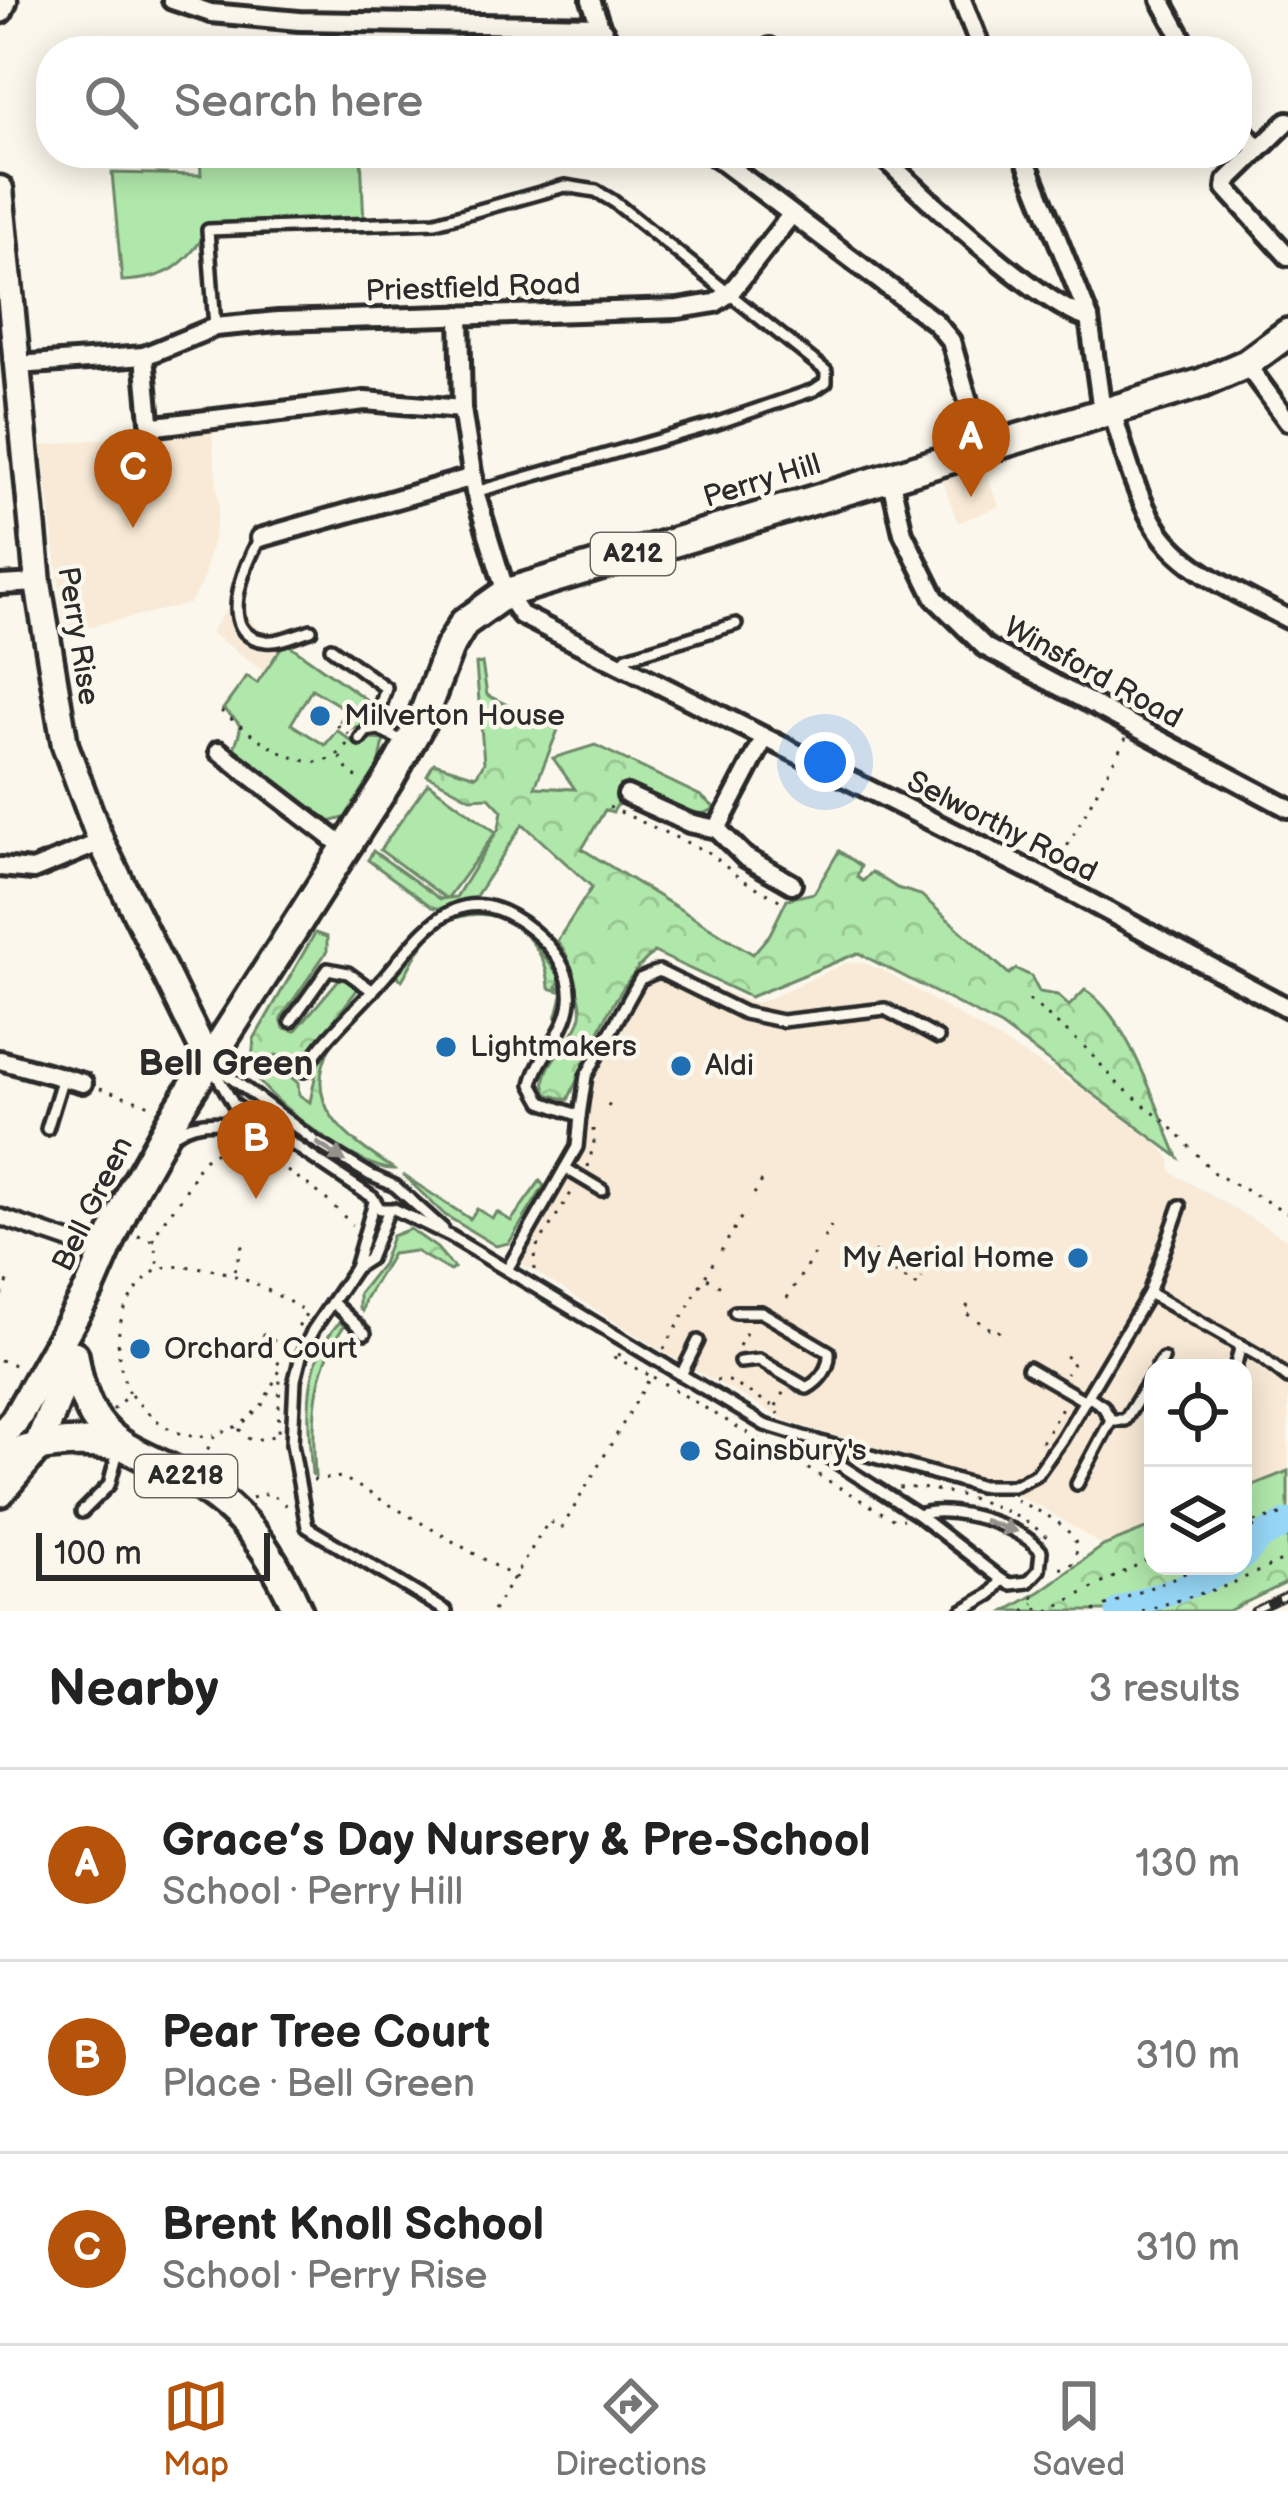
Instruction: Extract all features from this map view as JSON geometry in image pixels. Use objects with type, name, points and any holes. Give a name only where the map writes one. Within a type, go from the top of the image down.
[{"type":"main road","points":[[0,10],[4,0]]},
{"type":"main road","name":"Perry Rise","points":[[1,202],[18,365],[10,394],[64,745],[101,842],[209,1062]]},
{"type":"main road","name":"Perry Hill","points":[[209,1062],[348,850],[409,745],[448,648],[464,623],[506,593],[1202,383],[1246,364],[1288,333]]},
{"type":"main road","name":"Bell Green","points":[[0,1437],[15,1420],[89,1290],[133,1189],[209,1062]]},
{"type":"main road","name":"A212","points":[[0,1492],[38,1447],[74,1355],[89,1290]]},
{"type":"main road","name":"A2218","points":[[74,1355],[79,1389],[104,1432],[119,1446],[193,1480],[227,1506],[261,1543],[298,1611]]},
{"type":"main road","points":[[0,1460],[38,1447],[119,1446]]},
{"type":"street","points":[[172,0],[211,13],[298,21],[601,26]]},
{"type":"street","points":[[591,0],[607,36]]},
{"type":"street","points":[[962,0],[976,36]]},
{"type":"street","points":[[1161,0],[1181,36]]},
{"type":"street","points":[[1252,154],[1288,121]]},
{"type":"street","points":[[1252,142],[1257,149]]},
{"type":"street","points":[[730,168],[935,322],[952,341],[981,447]]},
{"type":"street","points":[[895,168],[1047,296],[1072,315],[1089,318]]},
{"type":"street","points":[[1029,168],[1089,318],[1107,409],[1159,532],[1191,564],[1288,619]]},
{"type":"street","points":[[1239,168],[1226,188],[1288,256]]},
{"type":"street","points":[[730,293],[791,215]]},
{"type":"street","name":"Priestfield Road","points":[[18,365],[144,356],[215,327],[278,320],[678,309],[715,303],[730,293]]},
{"type":"street","points":[[460,315],[462,409],[474,485],[506,593]]},
{"type":"street","points":[[144,356],[150,421],[156,426],[365,401],[462,409]]},
{"type":"street","points":[[1246,364],[1288,421]]},
{"type":"street","name":"Winsford Road","points":[[890,477],[903,533],[935,598],[985,647],[1288,808]]},
{"type":"street","points":[[260,538],[474,485]]},
{"type":"street","points":[[0,585],[38,583]]},
{"type":"street","name":"Selworthy Road","points":[[506,593],[521,615],[536,626],[1049,880],[1288,1008]]},
{"type":"street","points":[[717,829],[764,739]]},
{"type":"street","points":[[219,752],[348,850]]},
{"type":"street","points":[[628,795],[667,815],[717,829],[746,857],[792,884]]},
{"type":"street","points":[[0,867],[33,870],[101,842]]},
{"type":"street","points":[[0,1060],[83,1083]]},
{"type":"street","points":[[0,1217],[87,1247]]},
{"type":"lane","points":[[215,327],[208,230],[436,222],[565,186],[596,191],[613,201],[826,370],[826,382],[814,391],[715,424],[474,485]]},
{"type":"lane","points":[[260,538],[240,589],[238,621],[251,636],[272,642],[311,631]]},
{"type":"lane","points":[[617,667],[627,656],[736,624]]},
{"type":"lane","points":[[331,648],[386,688],[375,722],[409,745]]},
{"type":"lane","points":[[360,739],[365,731],[379,729]]},
{"type":"lane","points":[[304,1071],[333,1029],[373,991],[417,934],[440,916],[476,906],[503,911],[552,949],[571,988],[567,1018],[534,1074],[535,1094],[554,1109],[586,1117]]},
{"type":"lane","points":[[291,1021],[328,969],[348,973],[373,991]]},
{"type":"lane","points":[[507,1270],[577,1147],[586,1117],[586,1076],[640,979],[650,973],[668,972],[744,1013],[782,1021],[885,1009],[938,1038]]},
{"type":"lane","points":[[209,1062],[234,1106],[373,1200],[450,1236],[765,1425],[979,1486],[1012,1486],[1037,1474],[1149,1293],[1180,1206]]},
{"type":"lane","points":[[209,1062],[316,1142],[395,1186],[450,1236]]},
{"type":"lane","points":[[47,1129],[63,1077]]},
{"type":"lane","points":[[157,1147],[184,1128],[221,1122],[248,1126],[285,1142]]},
{"type":"lane","points":[[565,1168],[602,1190]]},
{"type":"lane","points":[[395,1186],[378,1186],[355,1268],[313,1330],[295,1380],[292,1444],[307,1527],[446,1611]]},
{"type":"lane","points":[[355,1268],[369,1259],[401,1198],[395,1186]]},
{"type":"lane","points":[[1149,1293],[1288,1378]]},
{"type":"lane","points":[[332,1302],[365,1333]]},
{"type":"lane","points":[[735,1312],[760,1312],[829,1352],[830,1361],[818,1382],[807,1388],[758,1360],[740,1362]]},
{"type":"lane","points":[[681,1375],[698,1341]]},
{"type":"lane","points":[[1237,1359],[1241,1346]]},
{"type":"lane","points":[[1028,1368],[1103,1406],[1111,1420]]},
{"type":"lane","points":[[1111,1420],[1126,1420],[1144,1390]]},
{"type":"lane","points":[[1077,1484],[1111,1420]]},
{"type":"lane","points":[[818,1442],[828,1457],[918,1515],[1002,1580],[1028,1582],[1039,1570],[1042,1558],[1030,1536],[953,1510],[932,1509],[918,1515]]},
{"type":"lane","points":[[82,1511],[109,1485],[119,1446]]},
{"type":"lane","points":[[962,1611],[992,1594],[1002,1580]]},
{"type":"path","points":[[221,711],[286,755],[327,761],[340,755],[350,735],[338,725]]},
{"type":"path","points":[[1049,880],[1132,726]]},
{"type":"path","points":[[340,755],[347,771],[382,791]]},
{"type":"path","points":[[610,807],[710,853],[748,884],[781,901]]},
{"type":"path","points":[[1029,1000],[1170,1126],[1214,1173],[1288,1213]]},
{"type":"path","points":[[83,1083],[155,1107]]},
{"type":"path","points":[[608,1107],[612,1099]]},
{"type":"path","points":[[586,1117],[594,1142],[591,1171]]},
{"type":"path","points":[[242,1151],[245,1137]]},
{"type":"path","points":[[159,1268],[153,1241],[166,1214],[184,1195],[196,1166],[223,1151],[242,1151],[289,1172],[331,1203],[349,1226],[358,1226]]},
{"type":"path","points":[[754,1194],[763,1179]]},
{"type":"path","points":[[537,1276],[534,1251],[568,1192],[580,1189]]},
{"type":"path","points":[[721,1250],[745,1210]]},
{"type":"path","points":[[824,1238],[831,1226]]},
{"type":"path","points":[[138,1236],[153,1241]]},
{"type":"path","points":[[234,1273],[245,1237]]},
{"type":"path","points":[[787,1298],[817,1250]]},
{"type":"path","points":[[876,1251],[871,1259],[917,1286],[922,1278]]},
{"type":"path","points":[[665,1350],[713,1263]]},
{"type":"path","points":[[260,1333],[280,1344],[290,1342],[308,1312],[234,1273],[207,1267],[159,1268],[130,1298],[117,1334],[118,1366],[129,1394],[150,1418],[174,1432],[206,1438],[237,1427],[262,1406],[280,1375]]},
{"type":"path","points":[[0,1276],[11,1277],[0,1299]]},
{"type":"path","points":[[706,1277],[722,1286]]},
{"type":"path","points":[[968,1305],[964,1312],[997,1333],[1004,1325]]},
{"type":"path","points":[[740,1346],[750,1317]]},
{"type":"path","points":[[657,1348],[670,1354]]},
{"type":"path","points":[[237,1427],[251,1441],[278,1436],[281,1363],[265,1352]]},
{"type":"path","points":[[903,1519],[646,1366],[614,1352],[614,1358],[896,1521],[918,1515]]},
{"type":"path","points":[[1065,1356],[1074,1361],[1065,1376]]},
{"type":"path","points":[[0,1360],[22,1368]]},
{"type":"path","points":[[493,1611],[549,1521],[562,1528],[651,1376]]},
{"type":"path","points":[[709,1377],[729,1381],[775,1407],[788,1421]]},
{"type":"path","points":[[775,1407],[785,1389]]},
{"type":"path","points":[[111,1411],[129,1394]]},
{"type":"path","points":[[1040,1447],[1064,1406],[1063,1397]]},
{"type":"path","points":[[199,1466],[215,1435]]},
{"type":"path","points":[[313,1493],[311,1480],[342,1478],[516,1578]]},
{"type":"path","points":[[895,1488],[919,1486],[1006,1510],[1051,1542]]},
{"type":"path","points":[[227,1506],[269,1492],[292,1510]]},
{"type":"path","points":[[1016,1500],[1068,1529],[1075,1539],[1078,1548],[1071,1566],[1052,1570],[1054,1565]]},
{"type":"path","points":[[1026,1521],[1033,1508]]},
{"type":"path","points":[[1252,1523],[1288,1513]]},
{"type":"path","points":[[1252,1528],[1262,1520]]},
{"type":"path","points":[[1142,1611],[1226,1586],[1288,1558]]},
{"type":"path","points":[[1048,1611],[1144,1562]]},
{"type":"path","points":[[1094,1611],[1180,1575]]},
{"type":"path","points":[[1028,1582],[1039,1611]]},
{"type":"path","points":[[1024,1611],[1036,1602]]},
{"type":"shaded area","points":[[211,425],[219,505],[202,584],[189,604],[65,632],[42,446]]},
{"type":"shaded area","points":[[983,466],[999,506],[958,523],[942,479]]},
{"type":"shaded area","points":[[245,555],[252,559],[241,607],[262,634],[286,628],[285,640],[264,671],[210,632],[232,603]]},
{"type":"shaded area","points":[[653,961],[751,1003],[846,963],[864,963],[886,972],[1082,1089],[1161,1147],[1170,1159],[1171,1172],[1288,1240],[1288,1471],[1252,1485],[1252,1359],[1144,1359],[1144,1530],[1103,1546],[1040,1506],[933,1465],[789,1422],[675,1359],[521,1263],[588,1135],[586,1092]]},
{"type":"green space","points":[[201,168],[362,168],[364,226],[209,230],[173,269],[122,281],[112,173],[201,175]]},
{"type":"green space","points":[[285,642],[371,703],[369,725],[351,728],[340,721],[347,710],[312,689],[291,724],[325,745],[337,730],[360,748],[371,739],[384,740],[379,767],[348,817],[325,823],[233,753],[239,725],[223,709],[247,676],[257,683]]},
{"type":"green space","points":[[482,663],[487,695],[558,730],[535,787],[575,789],[553,758],[595,745],[701,796],[715,808],[683,813],[627,788],[613,812],[605,810],[582,849],[753,954],[770,934],[787,899],[814,893],[839,851],[861,866],[857,877],[863,881],[872,872],[897,888],[921,895],[1009,974],[1016,969],[1031,976],[1039,992],[1057,995],[1069,1006],[1085,990],[1101,1003],[1140,1066],[1178,1157],[1001,1026],[858,953],[750,997],[654,952],[614,1002],[568,1100],[547,1094],[546,1074],[578,1025],[581,1011],[570,962],[557,941],[592,887],[523,824],[472,902],[457,907],[432,907],[368,860],[373,851],[440,899],[456,897],[499,828],[502,811],[489,797],[470,798],[427,775],[434,763],[476,776],[484,763],[476,664]]},
{"type":"green space","points":[[428,783],[496,832],[447,899],[380,850]]},
{"type":"green space","points":[[477,909],[521,927],[561,977],[557,987],[567,990],[556,1019],[563,992],[549,988],[546,969],[527,936],[496,917],[478,914],[441,926],[399,978],[397,969],[431,930]]},
{"type":"green space","points":[[315,933],[327,937],[327,951],[281,1018],[284,1028],[295,1031],[341,977],[354,978],[360,986],[304,1060],[276,1055],[271,1060],[298,1083],[299,1095],[310,1102],[321,1049],[326,1043],[331,1045],[321,1086],[333,1119],[360,1146],[394,1169],[360,1159],[316,1132],[275,1098],[251,1070],[254,1039]]},
{"type":"green space","points":[[403,1175],[470,1219],[477,1209],[492,1218],[497,1212],[511,1221],[540,1181],[544,1186],[509,1243],[496,1246],[445,1215]]},
{"type":"green space","points":[[410,1229],[437,1248],[454,1268],[450,1271],[415,1251],[392,1254],[362,1311],[359,1293],[382,1264],[392,1236]]},
{"type":"green space","points":[[340,1322],[344,1326],[326,1361],[316,1398],[315,1476],[309,1434],[313,1374],[327,1337]]},
{"type":"green space","points":[[1288,1471],[1288,1582],[1228,1611],[1006,1611],[1103,1546],[1144,1530],[1144,1575],[1252,1575],[1252,1485]]},
{"type":"waterway","points":[[1252,1546],[1288,1522]]},
{"type":"waterway","points":[[1119,1611],[1214,1575]]},
{"type":"railway","points":[[1254,1611],[1288,1595]]},
{"type":"place","name":"Grace’s Day Nursery & Pre-School","points":[[971,497]]},
{"type":"place","name":"Brent Knoll School","points":[[133,528]]},
{"type":"place","name":"Milverton House","points":[[320,716]]},
{"type":"place","name":"Lightmakers","points":[[446,1047]]},
{"type":"place","name":"Aldi","points":[[681,1066]]},
{"type":"place","name":"Pear Tree Court","points":[[256,1199]]},
{"type":"place","name":"My Aerial Home","points":[[1078,1258]]},
{"type":"place","name":"Orchard Court","points":[[140,1349]]},
{"type":"place","name":"Sainsbury's","points":[[690,1451]]},
{"type":"district","name":"Bell Green","points":[[226,1064]]}]
